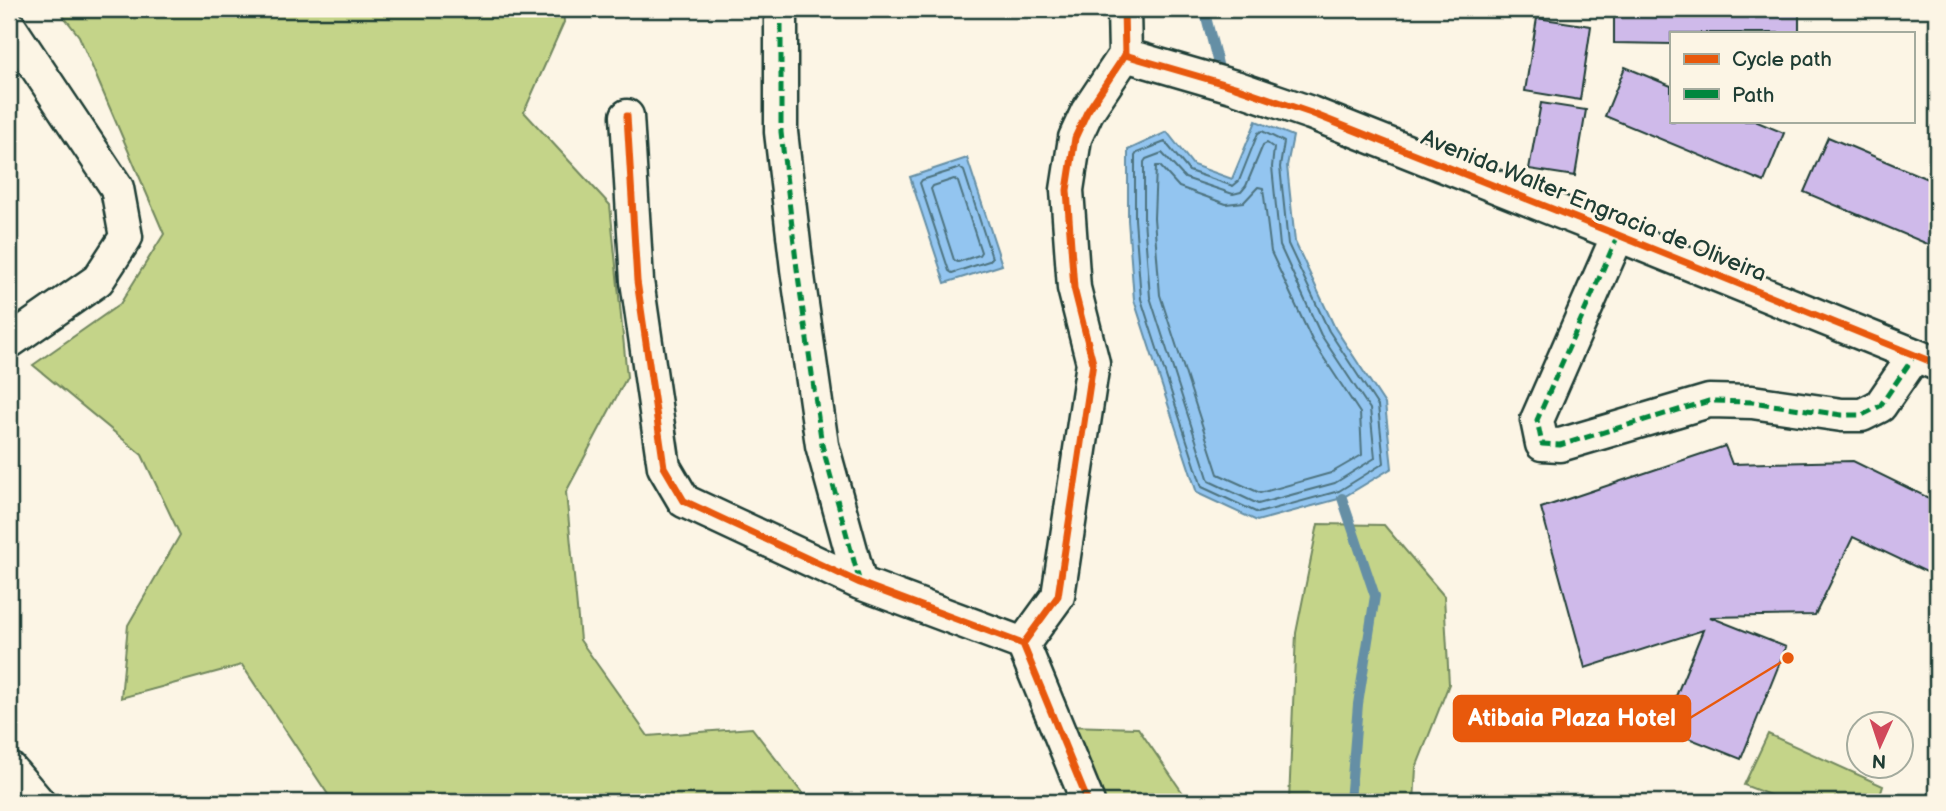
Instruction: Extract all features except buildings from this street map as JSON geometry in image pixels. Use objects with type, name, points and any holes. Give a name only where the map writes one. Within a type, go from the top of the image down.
[{"type":"street","points":[[781,9],[781,132],[797,269],[822,445],[860,583]]},
{"type":"street","points":[[1023,644],[1058,597],[1093,363],[1074,288],[1069,244],[1067,190],[1075,138],[1087,112],[1125,55],[1124,9]]},
{"type":"street","points":[[9,26],[117,188],[126,237],[99,280],[9,342]]},
{"type":"street","name":"Avenida Walter Engracia de Oliveira","points":[[1125,55],[1235,87],[1311,113],[1618,234],[1926,360]]},
{"type":"street","points":[[627,116],[637,281],[664,467],[684,501],[860,583],[1023,644],[1088,802]]},
{"type":"street","points":[[1618,234],[1537,420],[1542,444],[1560,445],[1709,401],[1752,402],[1842,415],[1862,415],[1880,406],[1926,360]]},
{"type":"street","points":[[9,768],[38,802]]},
{"type":"green space","points":[[58,9],[563,9],[564,22],[524,112],[610,205],[627,377],[566,492],[580,640],[648,736],[752,728],[809,802],[333,802],[242,665],[121,698],[128,625],[180,535],[142,455],[33,365],[120,304],[164,234],[79,36]]},
{"type":"green space","points":[[1318,524],[1384,525],[1444,596],[1449,684],[1416,768],[1414,802],[1289,802],[1296,633]]},
{"type":"green space","points":[[1067,726],[1138,728],[1189,802],[1100,802]]},
{"type":"green space","points":[[1768,734],[1844,768],[1844,780],[1870,780],[1883,786],[1878,802],[1788,802],[1744,785]]},
{"type":"water","points":[[1256,121],[1293,136],[1287,166],[1295,242],[1335,328],[1385,404],[1392,468],[1342,498],[1257,521],[1197,493],[1134,300],[1128,220],[1128,150],[1167,132],[1193,165],[1232,179]]},
{"type":"water","points":[[967,158],[1002,265],[945,283],[910,177]]},
{"type":"waterway","points":[[1204,9],[1218,64]]},
{"type":"waterway","points":[[1342,498],[1375,596],[1358,704],[1350,802]]},
{"type":"marked path","points":[[781,9],[781,132],[797,269],[822,445],[860,583]]},
{"type":"marked path","points":[[1618,235],[1537,420],[1542,444],[1560,445],[1709,401],[1752,402],[1842,415],[1862,415],[1880,406],[1915,355]]},
{"type":"cycle path","points":[[1088,802],[1023,644],[1058,596],[1093,363],[1074,288],[1067,190],[1075,138],[1087,112],[1125,55],[1124,9]]},
{"type":"cycle path","points":[[1125,55],[1235,87],[1311,113],[1937,364]]},
{"type":"cycle path","points":[[627,116],[637,281],[664,467],[684,501],[860,583],[1023,644]]},
{"type":"place","name":"Atibaia Plaza Hotel","points":[[1788,658]]}]
